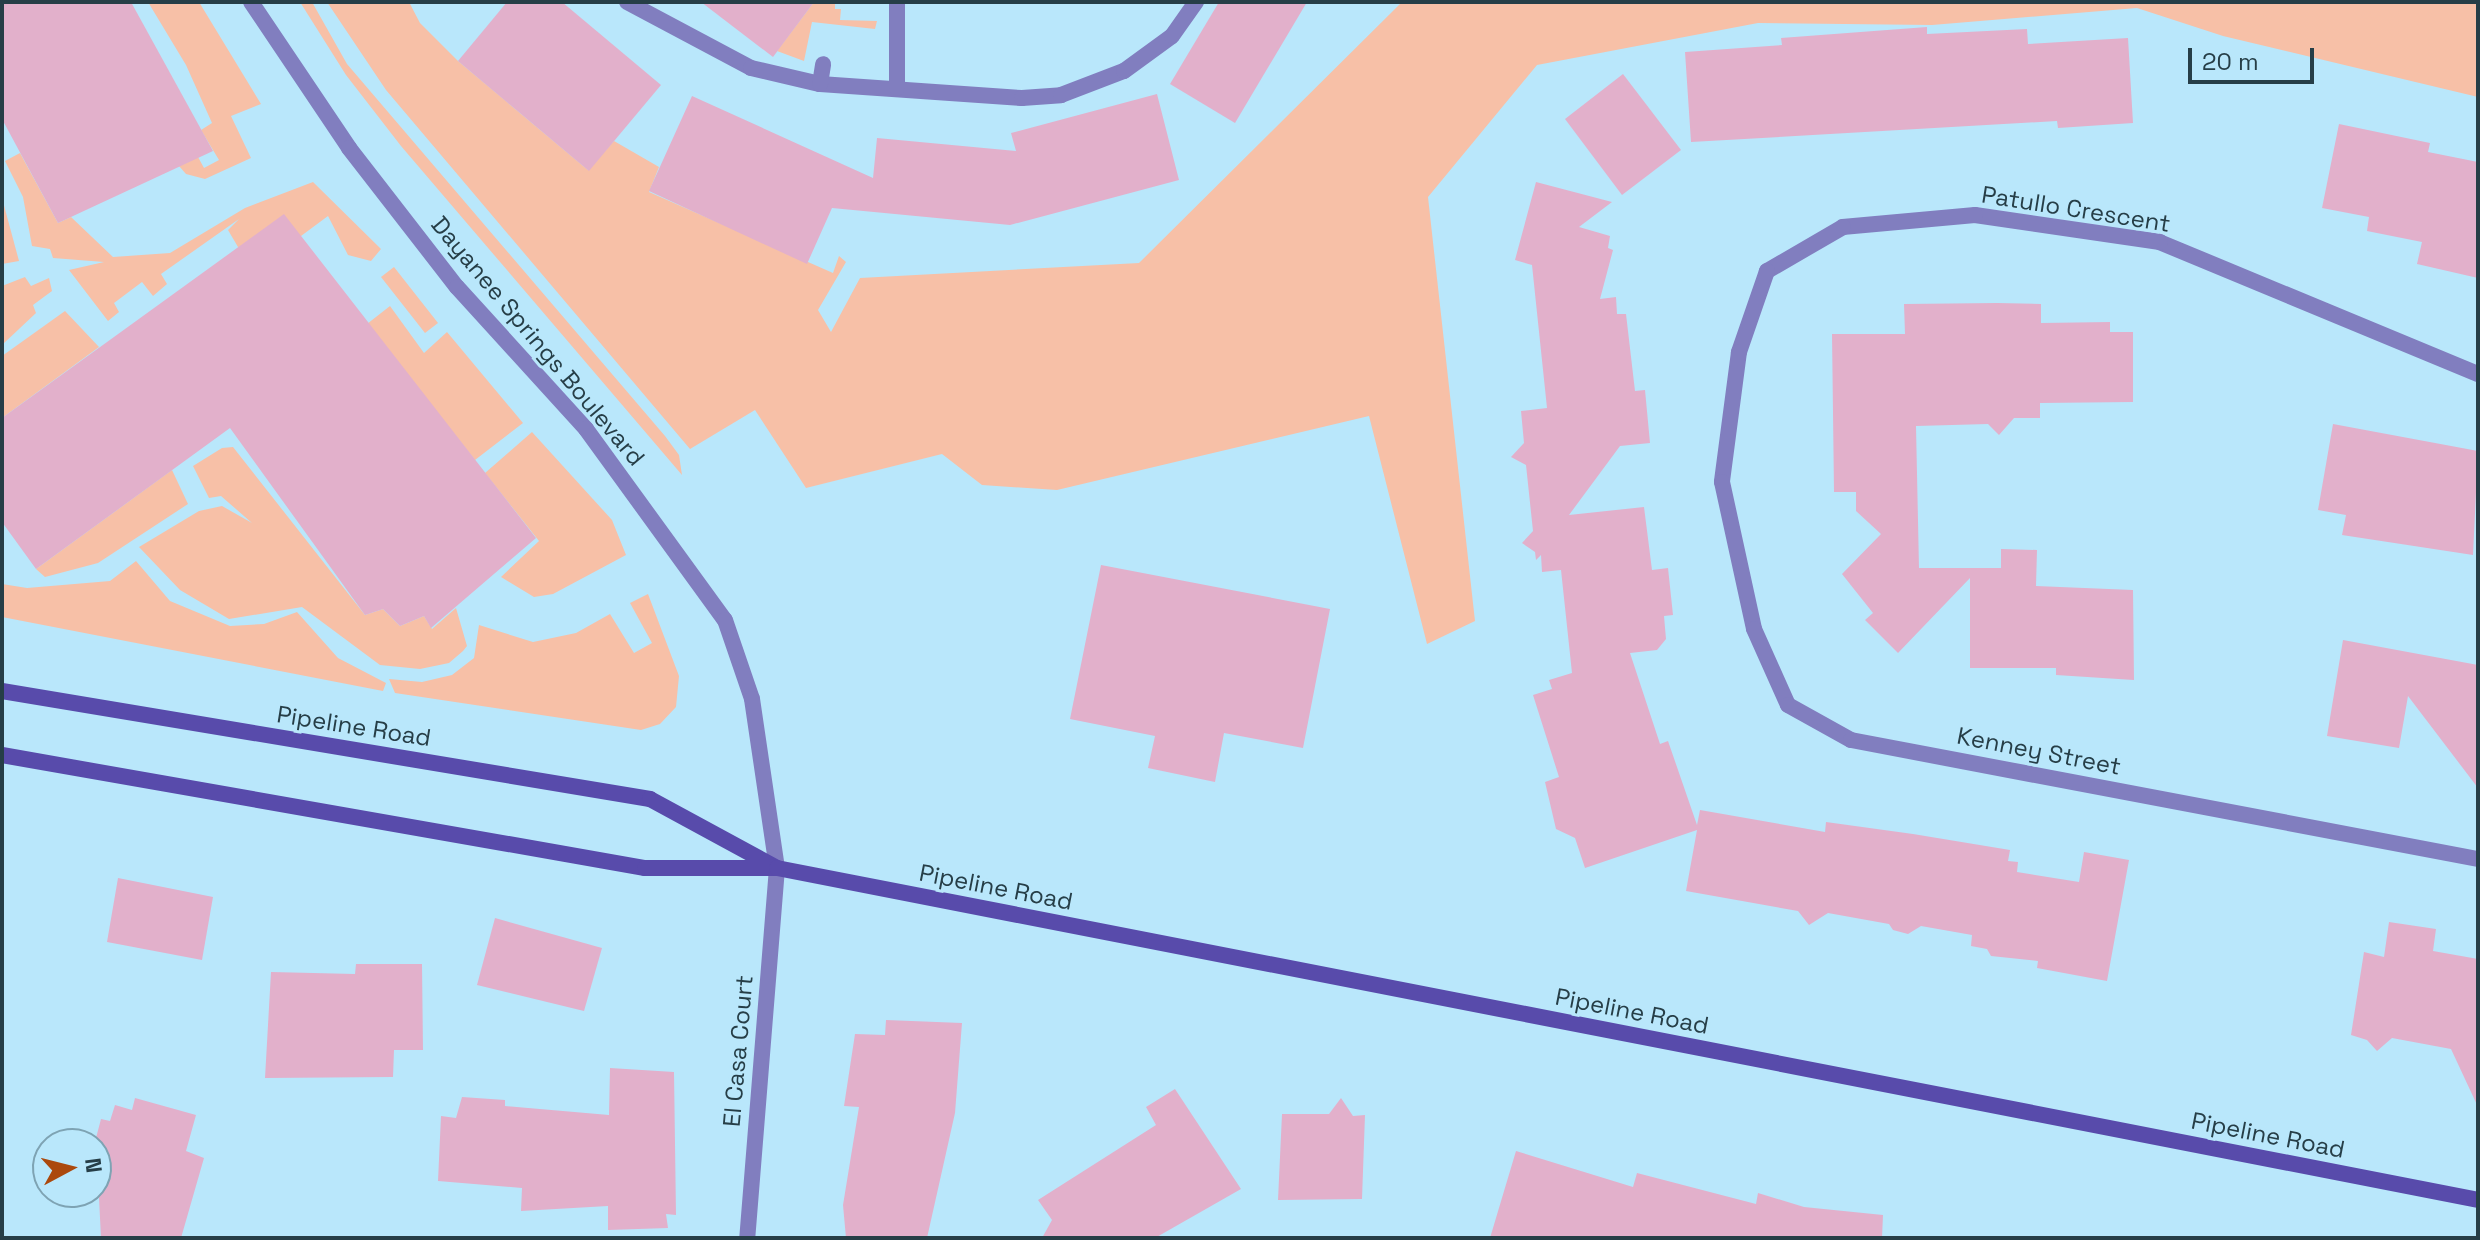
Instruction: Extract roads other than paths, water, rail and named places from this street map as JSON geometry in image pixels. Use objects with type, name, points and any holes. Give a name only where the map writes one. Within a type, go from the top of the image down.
[{"type":"main road","name":"Pipeline Road","points":[[2,691],[650,799],[777,868]]},
{"type":"main road","name":"Pipeline Road","points":[[2,755],[645,868],[777,868],[2478,1200]]},
{"type":"street","name":"Dayanee Springs Boulevard","points":[[251,2],[349,148],[457,287],[586,429],[725,620],[752,699],[777,868]]},
{"type":"street","points":[[627,2],[751,68],[820,84],[1022,98],[1061,95],[1124,71],[1172,36],[1196,2]]},
{"type":"street","points":[[897,2],[897,88]]},
{"type":"street","points":[[820,84],[823,64]]},
{"type":"street","name":"Patullo Crescent","points":[[1732,522],[1722,482],[1739,352],[1767,271],[1843,227],[1975,215],[2160,242],[2478,374]]},
{"type":"street","name":"Kenney Street","points":[[1732,522],[1754,629],[1788,705],[1851,740],[2478,859]]},
{"type":"street","name":"El Casa Court","points":[[747,1238],[777,868]]}]
